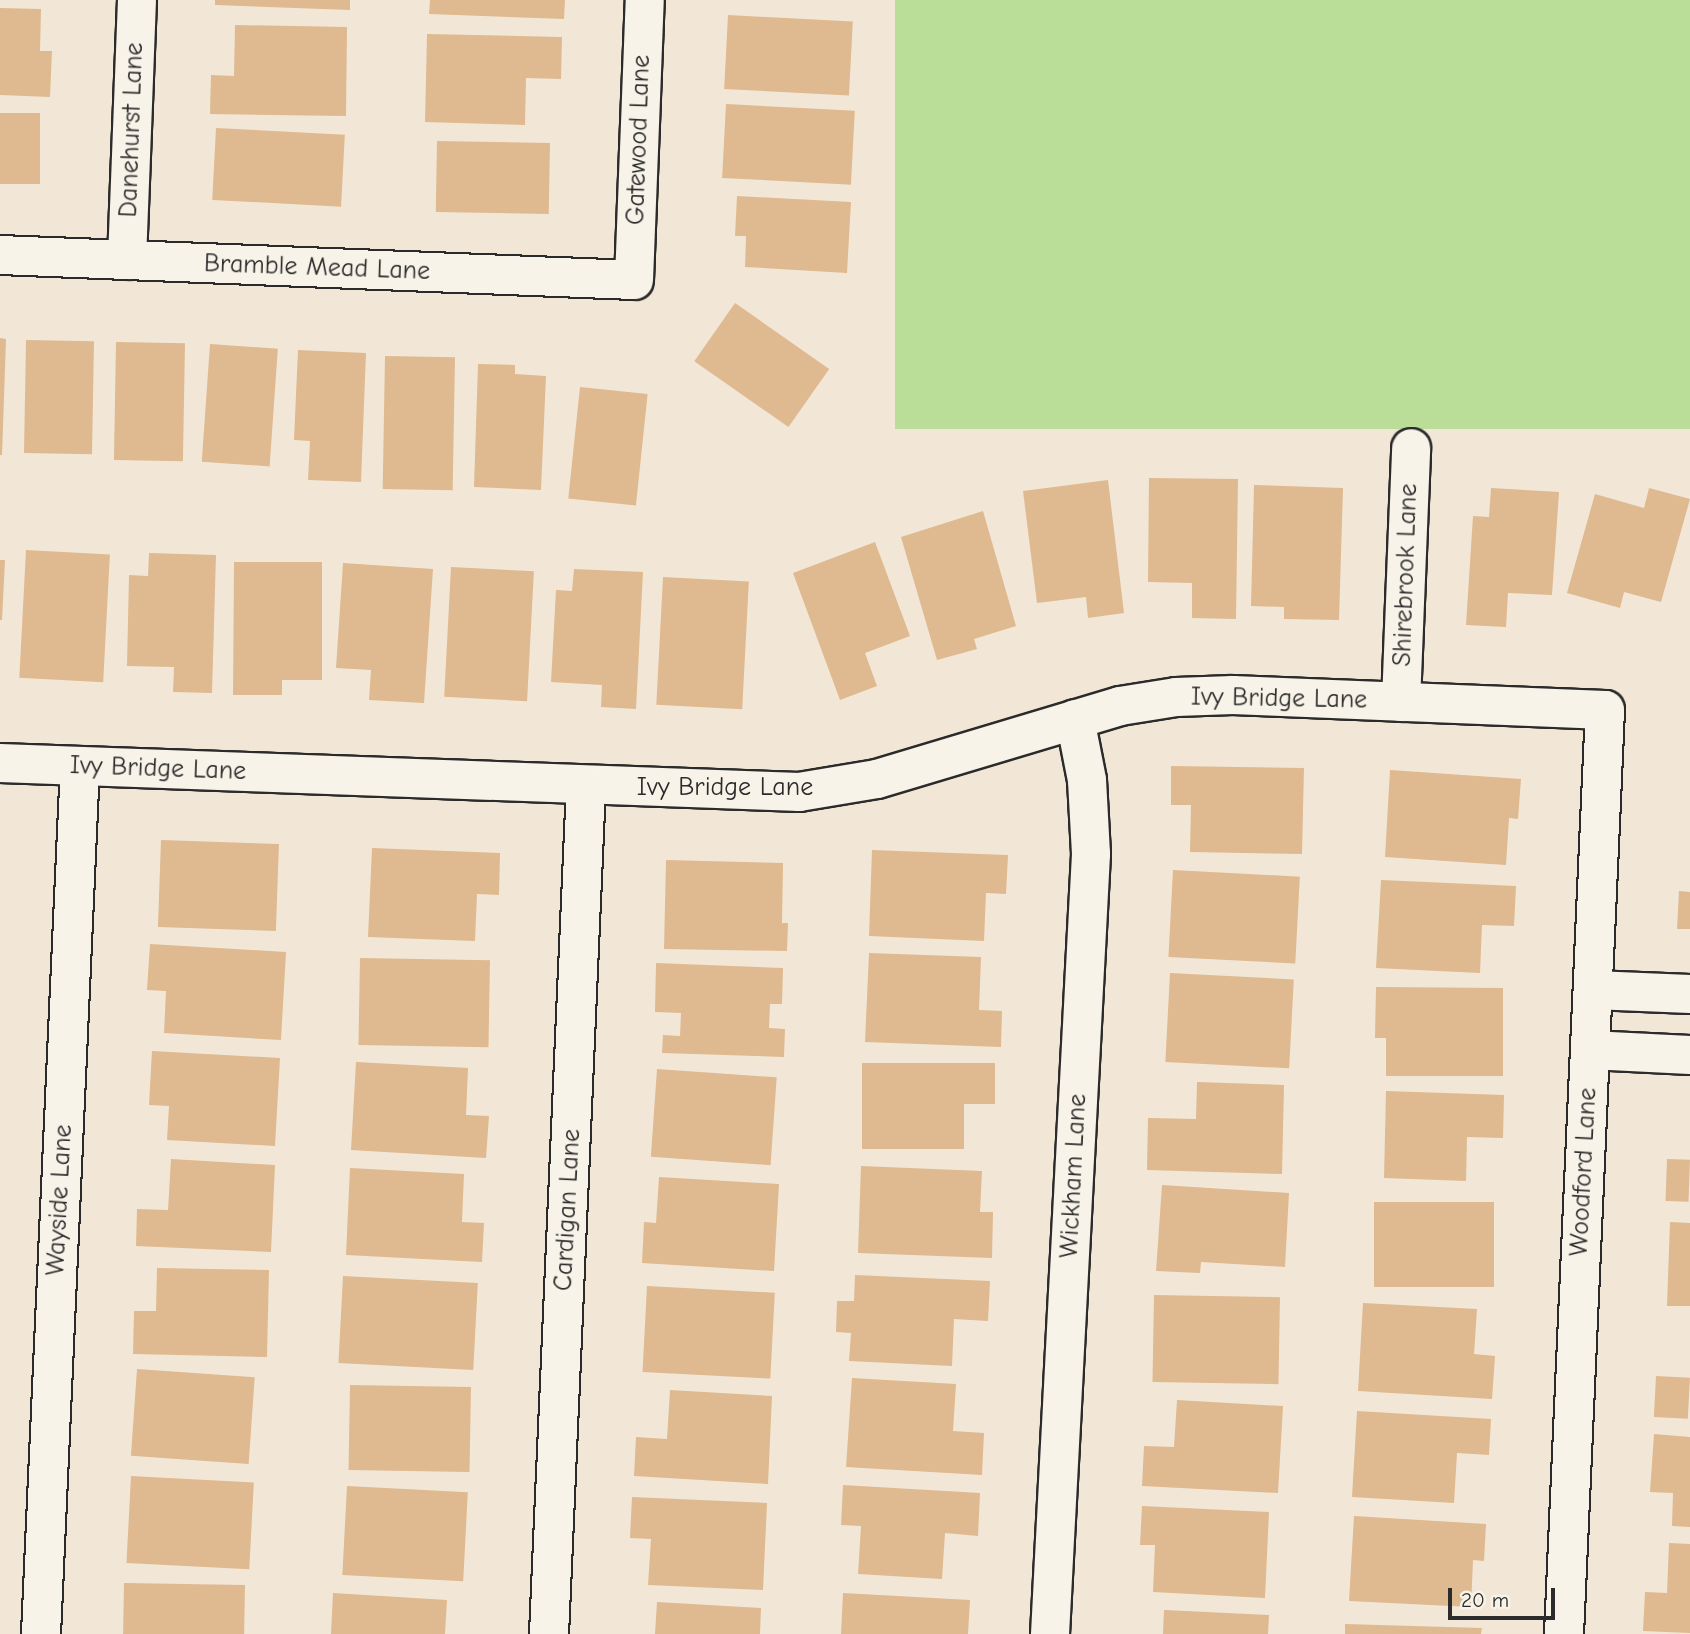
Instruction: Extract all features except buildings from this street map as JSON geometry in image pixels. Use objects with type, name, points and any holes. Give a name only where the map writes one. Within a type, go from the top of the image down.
[{"type":"street","name":"Danehurst Lane","points":[[127,260],[137,0]]},
{"type":"street","name":"Gatewood Lane","points":[[634,280],[645,0]]},
{"type":"street","name":"Bramble Mead Lane","points":[[0,255],[634,280]]},
{"type":"street","name":"Shirebrook Lane","points":[[1401,702],[1411,448]]},
{"type":"street","name":"Ivy Bridge Lane","points":[[0,763],[765,793],[822,790],[877,779],[1075,719],[1142,702],[1199,695],[1605,710]]},
{"type":"street","name":"Woodford Lane","points":[[1564,1634],[1605,710]]},
{"type":"street","name":"Wickham Lane","points":[[1050,1634],[1091,854],[1087,780],[1075,719]]},
{"type":"street","name":"Wayside Lane","points":[[41,1634],[80,766]]},
{"type":"street","name":"Cardigan Lane","points":[[549,1634],[586,786]]},
{"type":"street","points":[[1592,990],[1690,994]]},
{"type":"street","points":[[1590,1050],[1690,1055]]},
{"type":"green space","points":[[895,0],[1690,0],[1690,429],[895,429]]}]
